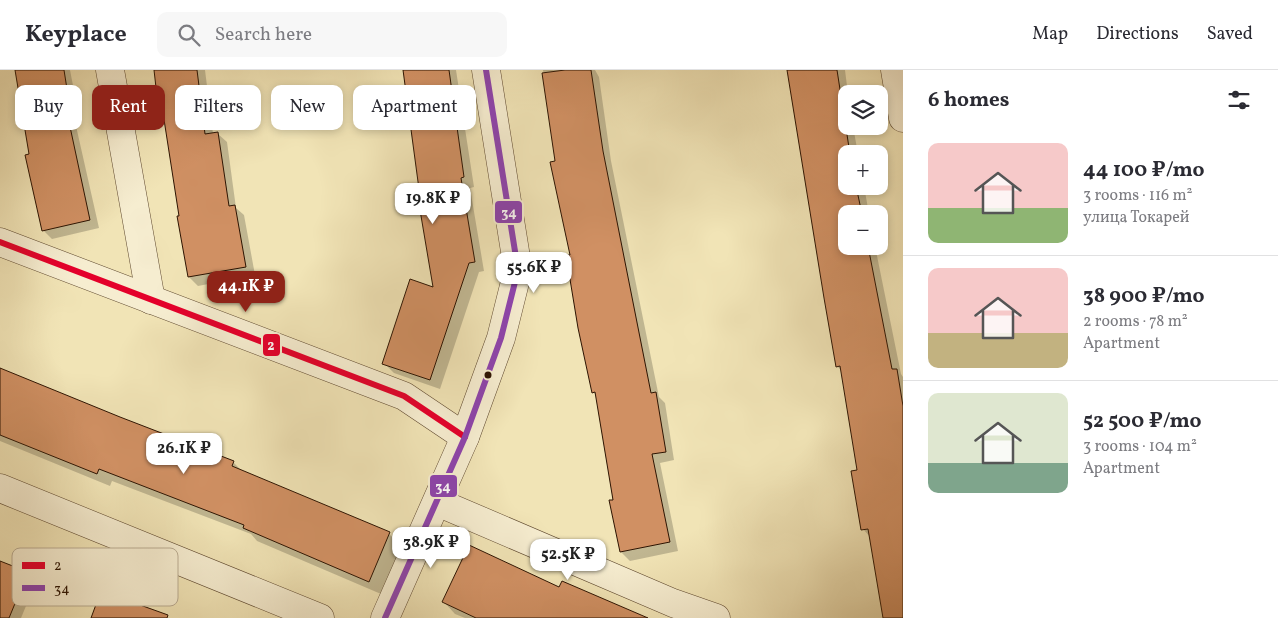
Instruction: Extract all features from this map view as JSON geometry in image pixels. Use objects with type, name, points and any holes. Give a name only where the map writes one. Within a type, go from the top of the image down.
[{"type":"street","points":[[110,70],[151,300]]},
{"type":"street","points":[[386,618],[465,437],[501,338],[518,270],[486,70]]},
{"type":"street","points":[[895,70],[903,118]]},
{"type":"street","points":[[0,242],[404,396],[465,437]]},
{"type":"street","points":[[0,488],[148,548]]},
{"type":"street","points":[[437,502],[674,603],[716,618]]},
{"type":"street","points":[[178,560],[320,618]]},
{"type":"building","points":[[15,70],[64,70],[66,85],[18,85]]},
{"type":"building","points":[[154,70],[197,70],[199,85],[175,85],[175,130],[204,130],[205,134],[218,132],[229,206],[235,205],[246,267],[188,277],[177,216],[179,216],[165,126],[165,85],[156,85]]},
{"type":"building","points":[[403,70],[449,70],[451,85],[405,85]]},
{"type":"building","points":[[565,70],[591,70],[603,151],[651,393],[656,392],[666,452],[652,454],[670,542],[620,552],[609,500],[613,500],[595,392],[592,393],[578,328],[566,255],[570,255],[550,162],[555,161],[542,73]]},
{"type":"building","points":[[787,70],[837,70],[839,85],[838,135],[847,135],[849,145],[838,145],[838,195],[858,195],[860,205],[838,205],[838,255],[870,255],[892,369],[897,369],[903,406],[903,618],[883,618],[868,529],[861,530],[851,471],[857,470],[840,366],[836,367]]},
{"type":"building","points":[[25,130],[71,130],[90,220],[42,231],[25,155],[29,154]]},
{"type":"building","points":[[411,130],[457,130],[464,177],[461,178],[475,262],[469,263],[430,380],[382,364],[410,279],[433,287],[419,204],[421,204]]},
{"type":"building","points":[[0,368],[234,461],[232,466],[390,532],[369,582],[243,528],[244,525],[99,469],[97,474],[0,435]]},
{"type":"building","points":[[469,545],[559,587],[562,581],[648,618],[476,618],[442,602]]},
{"type":"building","points":[[0,561],[12,566],[12,606],[14,606],[9,618],[0,618]]},
{"type":"building","points":[[95,606],[143,606],[168,615],[167,618],[91,618]]},
{"type":"transit line","name":"34","points":[[385,618],[465,437],[501,338],[518,270],[486,70]]},
{"type":"transit line","name":"2","points":[[0,242],[404,396],[465,437]]}]
